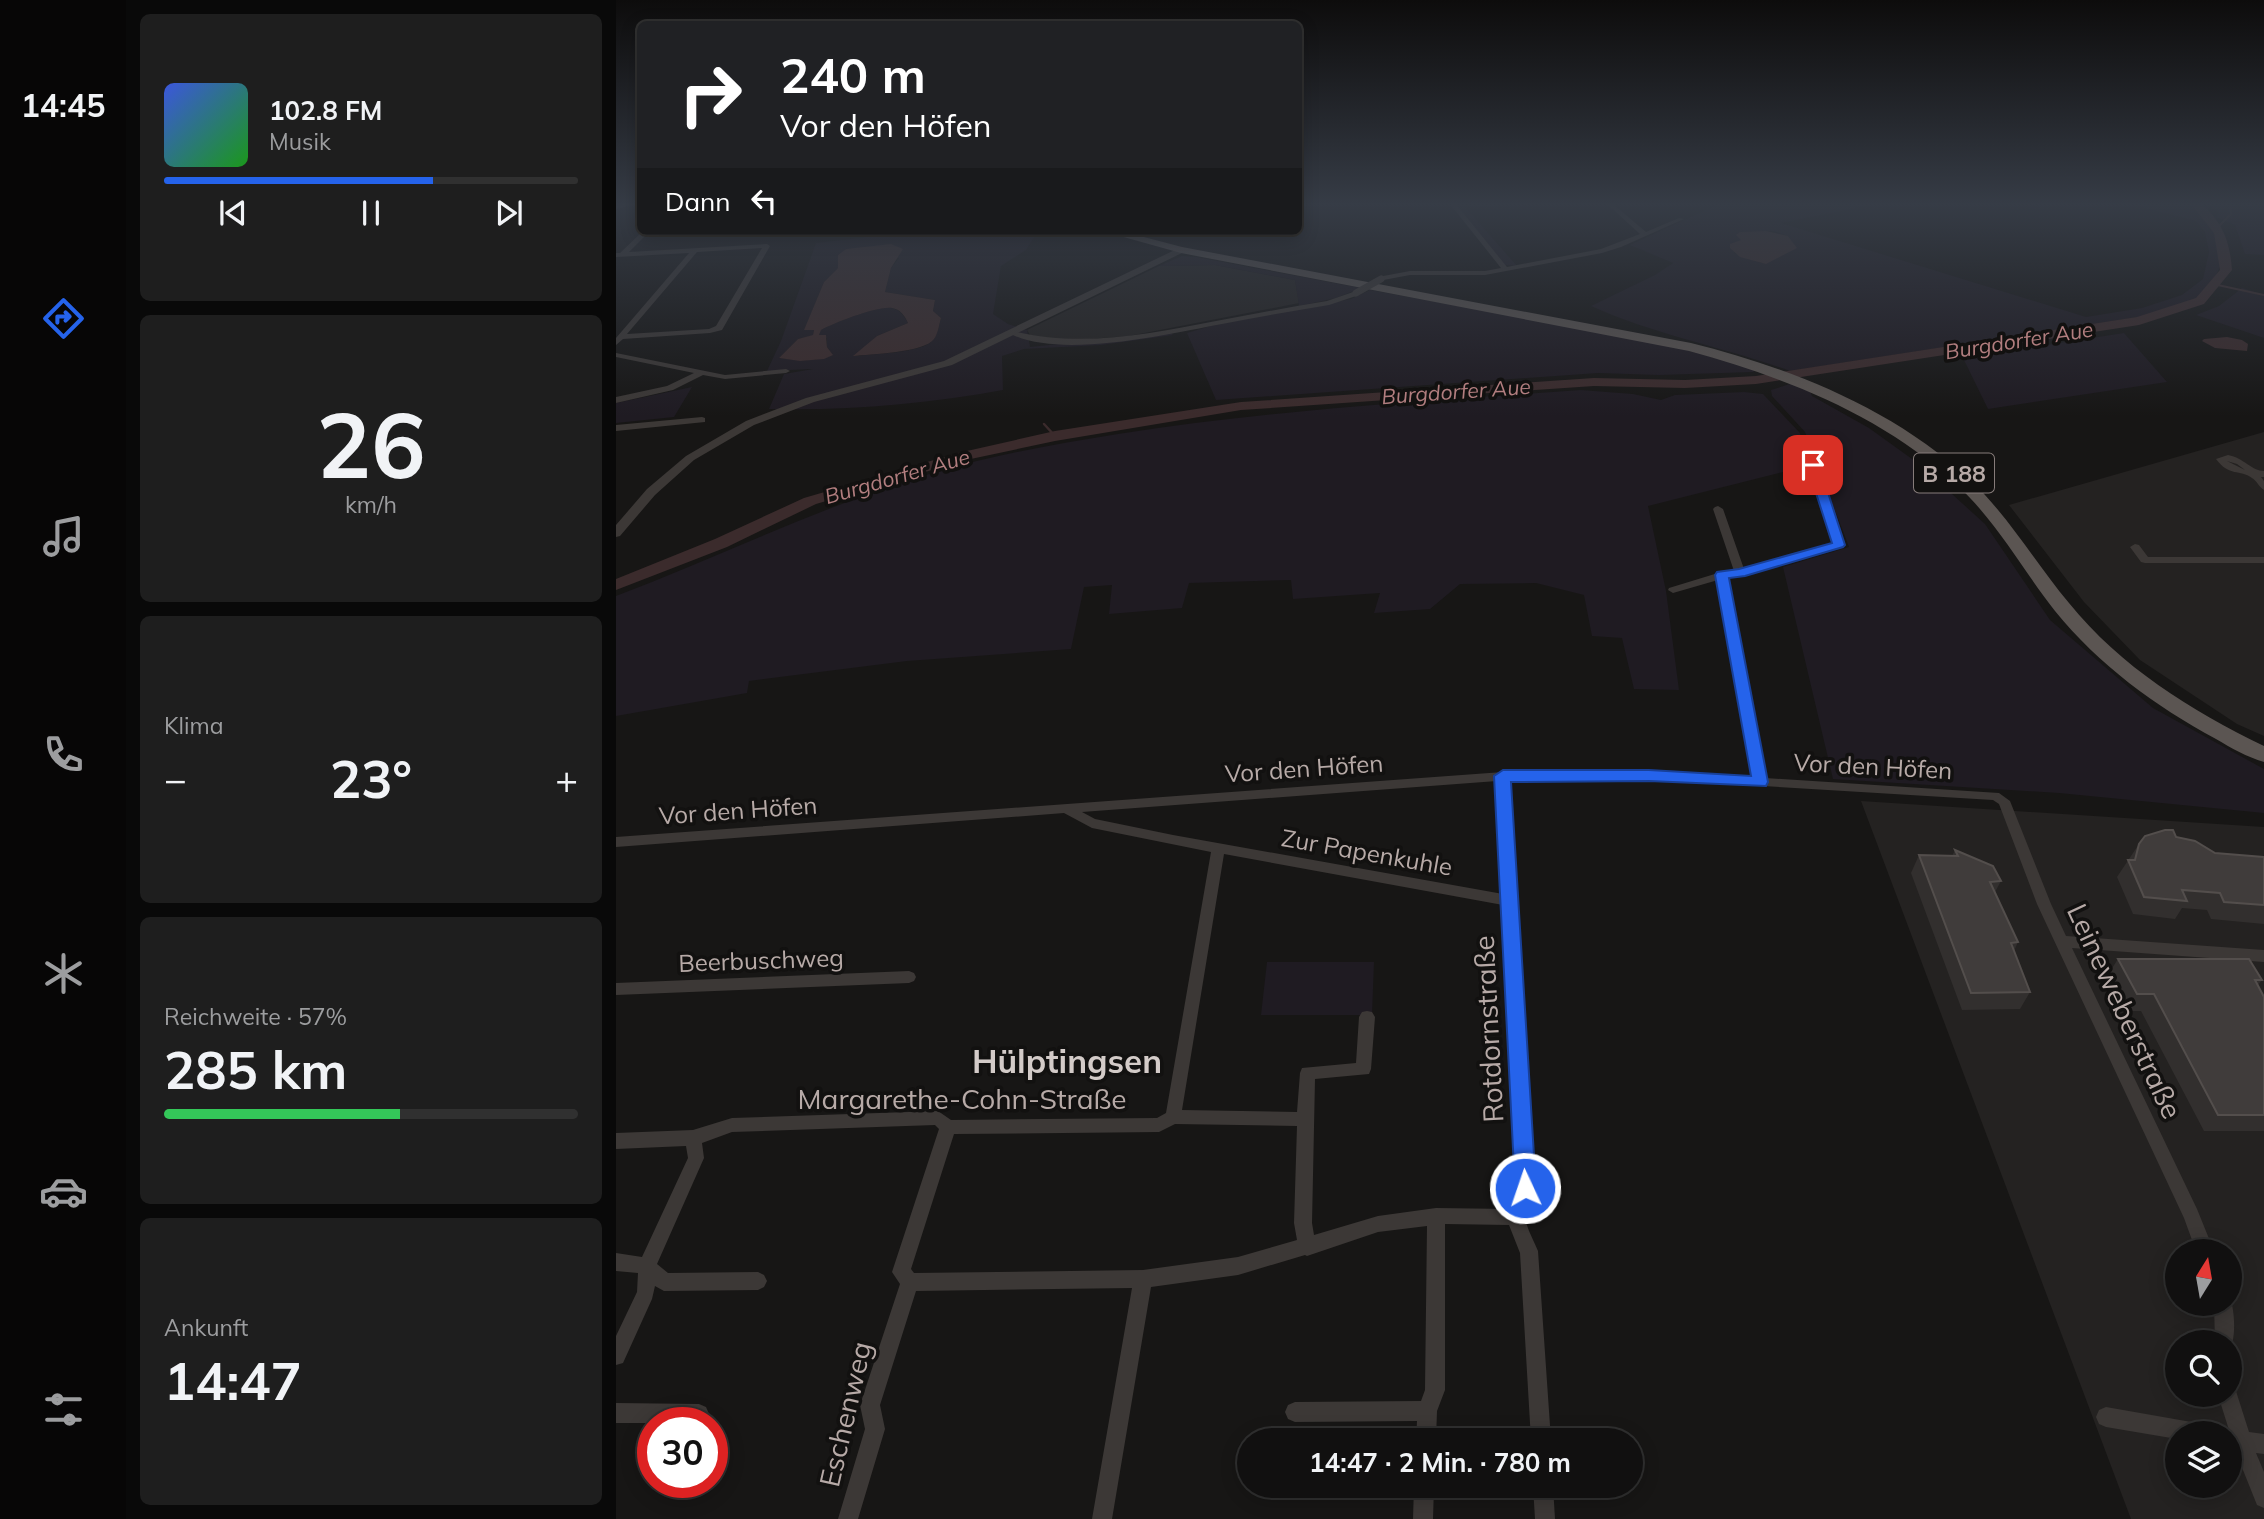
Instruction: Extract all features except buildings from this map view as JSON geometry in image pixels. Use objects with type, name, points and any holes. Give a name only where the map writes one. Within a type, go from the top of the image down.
[{"type":"main road","name":"B 188","points":[[1315,275],[1690,347],[1768,370],[1875,418],[1939,461],[1992,511],[2061,607],[2109,658],[2181,710],[2264,755]]},
{"type":"street","points":[[616,343],[674,275]]},
{"type":"street","points":[[623,337],[710,331],[719,328],[750,275]]},
{"type":"street","points":[[616,533],[669,475],[727,435],[810,400],[929,370],[1013,333],[1128,275]]},
{"type":"street","points":[[1013,333],[1034,340],[1060,342],[1126,338],[1329,303],[1356,293],[1381,279],[1401,275]]},
{"type":"street","points":[[616,355],[725,377],[786,371]]},
{"type":"street","points":[[616,364],[627,357]]},
{"type":"street","points":[[616,400],[670,388],[702,372]]},
{"type":"street","points":[[616,428],[702,420]]},
{"type":"street","points":[[1673,590],[1839,545],[1813,465]]},
{"type":"street","points":[[2264,474],[2253,474],[2264,487]]},
{"type":"street","points":[[1718,509],[1740,573]]},
{"type":"street","points":[[2135,547],[2145,560],[2264,561]]},
{"type":"street","points":[[1721,575],[1760,782]]},
{"type":"street","name":"Vor den Höfen","points":[[616,842],[1503,776],[1649,776],[1995,796]]},
{"type":"street","name":"Rotdornstraße","points":[[1503,776],[1525,1188],[1517,1202],[1519,1237],[1529,1251],[1540,1428]]},
{"type":"street","name":"Leineweberstraße","points":[[1995,796],[2004,801],[2061,940],[2200,1239]]},
{"type":"street","name":"Zur Papenkuhle","points":[[1066,809],[1092,823],[1218,849],[1508,901]]},
{"type":"street","points":[[1172,1117],[1218,849]]},
{"type":"street","points":[[2061,940],[2264,956]]},
{"type":"street","name":"Beerbuschweg","points":[[616,989],[909,977]]},
{"type":"street","points":[[1307,1247],[1303,1223],[1308,1073],[1363,1069],[1367,1017]]},
{"type":"street","name":"Margarethe-Cohn-Straße","points":[[616,1141],[693,1138],[732,1125],[938,1118],[948,1127],[1159,1125],[1172,1117],[1305,1118]]},
{"type":"street","name":"Eschenweg","points":[[848,1519],[875,1429],[870,1405],[910,1282],[901,1272],[948,1127]]},
{"type":"street","points":[[616,1356],[646,1293],[647,1266],[696,1158],[693,1138]]},
{"type":"street","points":[[1426,1428],[1427,1411],[1435,1390],[1436,1216]]},
{"type":"street","points":[[910,1282],[1143,1279],[1238,1266],[1378,1224],[1436,1216],[1518,1216]]},
{"type":"street","points":[[616,1262],[635,1261],[647,1266],[664,1282],[758,1280]]},
{"type":"street","points":[[1101,1519],[1143,1279]]},
{"type":"street","points":[[1295,1412],[1427,1411]]},
{"type":"street","points":[[616,1413],[637,1413]]},
{"type":"street","points":[[2106,1417],[2165,1427]]},
{"type":"street","points":[[2242,1441],[2264,1444]]},
{"type":"street","points":[[2242,1452],[2264,1498]]},
{"type":"street","points":[[1423,1519],[1424,1498]]},
{"type":"street","points":[[1544,1498],[1545,1519]]},
{"type":"shaded area","points":[[805,275],[831,275],[824,282],[805,329],[814,330],[813,336],[798,339],[779,358],[807,360],[826,357],[832,354],[827,347],[827,338],[819,335],[820,330],[885,308],[897,310],[908,323],[877,336],[855,356],[919,348],[933,340],[941,318],[933,311],[935,300],[885,292],[889,275],[1000,275],[993,314],[1008,324],[1027,330],[1030,347],[1170,332],[1173,335],[1101,345],[1024,349],[1002,356],[1003,390],[887,406],[769,409],[784,374],[813,369],[767,371],[781,341]]},
{"type":"shaded area","points":[[831,275],[889,275],[885,292],[935,300],[933,311],[941,318],[934,339],[928,344],[908,350],[853,356],[877,336],[908,323],[904,315],[897,310],[885,308],[821,330],[819,335],[826,335],[827,347],[833,355],[824,359],[800,361],[779,358],[798,339],[813,335],[814,330],[804,330],[824,282]]},
{"type":"shaded area","points":[[1141,275],[1268,275],[1295,280],[1299,303],[1129,336],[1062,341],[1030,335],[1027,330]]},
{"type":"shaded area","points":[[1268,275],[1291,275],[1361,288],[1336,298],[1299,306],[1295,280]]},
{"type":"shaded area","points":[[1655,275],[1949,275],[2086,317],[2142,308],[2182,295],[2203,279],[2204,275],[2216,275],[2209,287],[2192,301],[2145,316],[1790,371],[1640,325],[1591,306]]},
{"type":"shaded area","points":[[2242,288],[2264,295],[2264,338],[2196,315],[2219,306]]},
{"type":"shaded area","points":[[1370,290],[1649,340],[1756,369],[1753,372],[1659,375],[1598,373],[1216,400],[1187,333],[1217,324],[1351,299]]},
{"type":"shaded area","points":[[2124,333],[2167,382],[1988,409],[1963,358]]},
{"type":"shaded area","points":[[2227,337],[2248,344],[2247,351],[2215,348],[2202,341],[2204,339]]},
{"type":"shaded area","points":[[1793,383],[1869,428],[1919,464],[1985,524],[2050,620],[2153,708],[2264,769],[2264,813],[2059,793],[1833,779],[1783,567],[1849,547],[1805,432],[1772,396],[1771,390]]},
{"type":"shaded area","points":[[692,387],[674,417],[616,423],[616,403]]},
{"type":"shaded area","points":[[1581,390],[1633,394],[1661,400],[1675,395],[1744,392],[1763,394],[1800,433],[1807,466],[1648,506],[1666,591],[1679,690],[1634,689],[1622,638],[1592,636],[1584,595],[1536,583],[1460,584],[1430,609],[1374,613],[1380,593],[1293,599],[1291,580],[1189,583],[1182,608],[1109,614],[1112,585],[1084,587],[1071,649],[907,661],[749,681],[747,693],[616,716],[616,596],[815,514],[895,485],[1004,455],[1118,434],[1349,407]]},
{"type":"shaded area","points":[[2264,432],[2264,736],[2237,724],[2140,660],[2084,602],[2009,505]]},
{"type":"shaded area","points":[[1861,801],[2264,827],[2264,1519],[2131,1519]]},
{"type":"shaded area","points":[[1267,962],[1374,962],[1372,1015],[1261,1015]]},
{"type":"waterway","name":"Burgdorfer Aue","points":[[616,585],[721,543],[810,501],[963,456],[1055,436],[1241,406],[1594,382],[1685,384],[1756,380],[2139,321],[2200,301],[2222,275]]},
{"type":"waterway","points":[[2213,284],[2264,295]]},
{"type":"waterway","points":[[1044,424],[1055,436]]},
{"type":"district","name":"Hülptingsen","points":[[1067,1060]]},
{"type":"route","points":[[1525,1188],[1503,776],[1649,776],[1760,782],[1721,575],[1740,573],[1839,545],[1813,465]]}]
